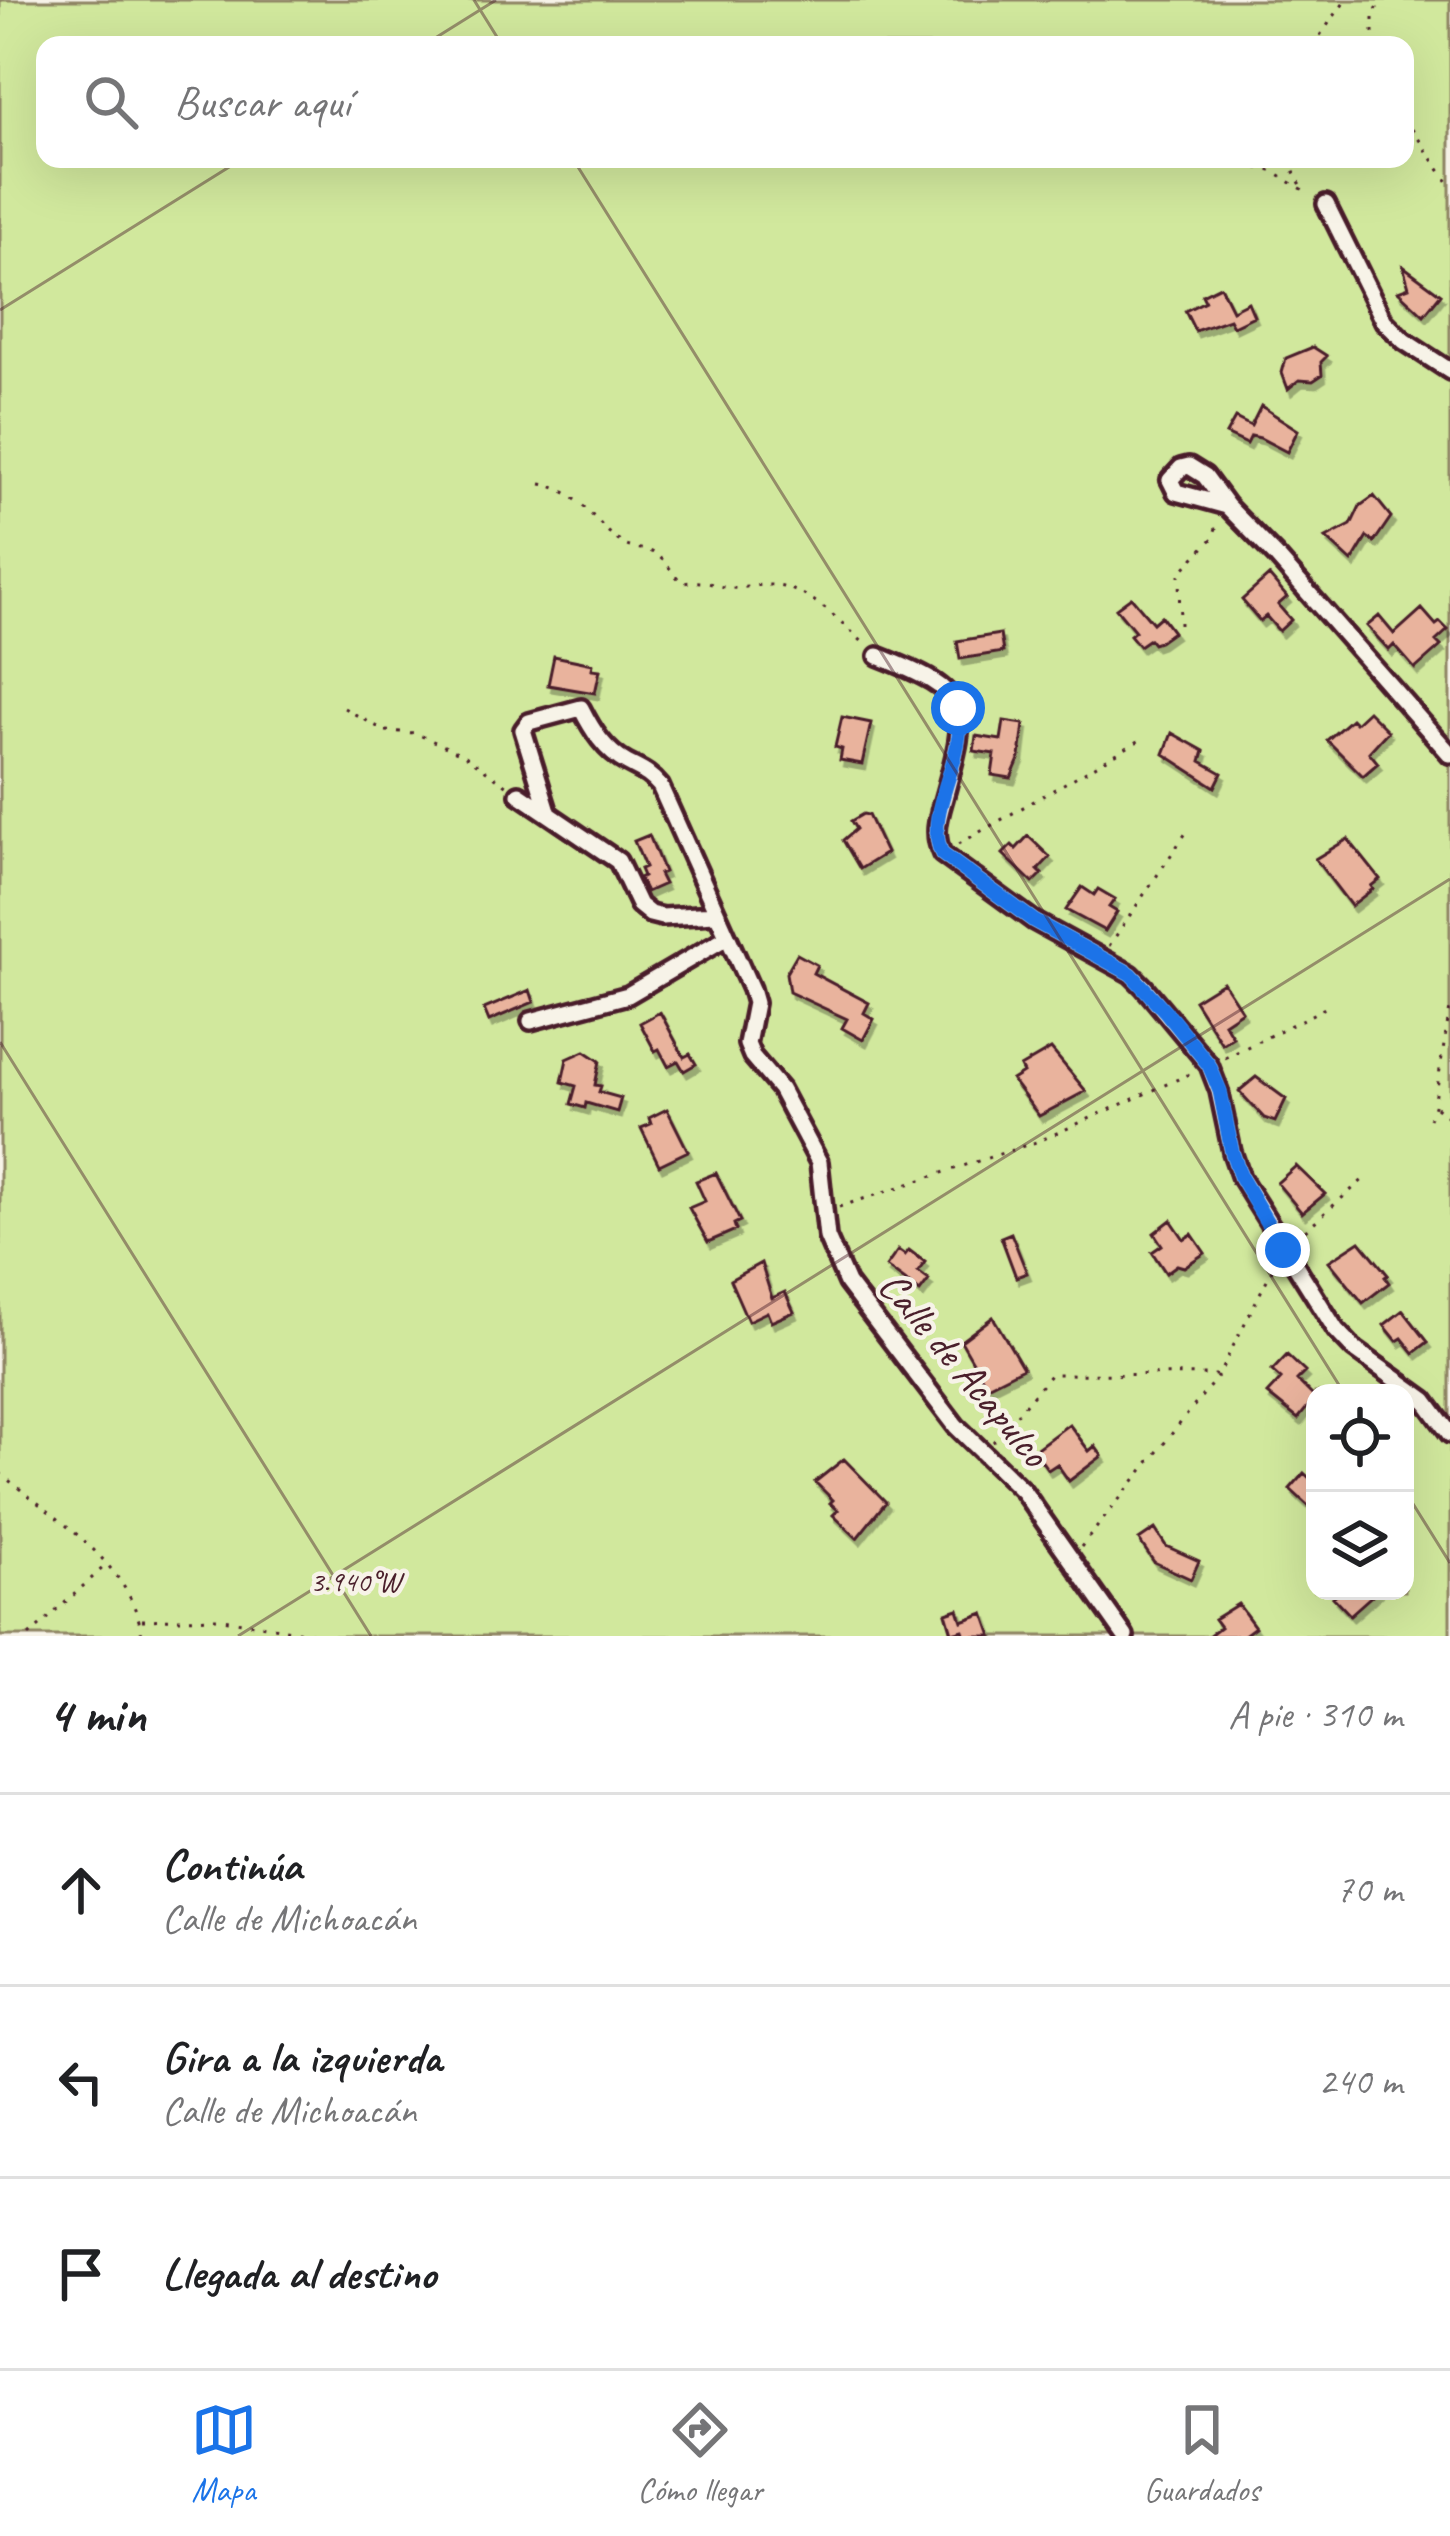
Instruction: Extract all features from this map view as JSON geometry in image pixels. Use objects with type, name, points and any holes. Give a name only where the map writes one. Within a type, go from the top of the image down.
[{"type":"street","points":[[1326,203],[1384,321],[1404,341],[1450,370]]},
{"type":"street","points":[[1220,504],[1275,555],[1450,754]]},
{"type":"street","points":[[878,656],[930,676],[952,695],[958,708],[960,739],[937,824],[936,841],[942,854],[1034,921],[1131,974],[1144,987],[1209,1065],[1241,1178],[1336,1330],[1354,1349],[1425,1400],[1450,1435]]},
{"type":"street","name":"Calle de Acapulco","points":[[549,814],[523,730],[529,722],[581,708],[594,734],[623,761],[647,771],[660,786],[754,1003],[747,1045],[780,1089],[819,1162],[827,1237],[847,1283],[896,1351],[983,1454],[1024,1491],[1125,1636]]},
{"type":"street","points":[[519,794],[618,861],[650,914],[716,914]]},
{"type":"street","points":[[531,1021],[628,995],[727,937]]},
{"type":"path","points":[[1320,36],[1346,0]]},
{"type":"path","points":[[1373,36],[1373,16],[1381,0]]},
{"type":"path","points":[[1414,132],[1450,184]]},
{"type":"path","points":[[1161,168],[1176,172],[1197,168]]},
{"type":"path","points":[[1258,168],[1326,203]]},
{"type":"path","points":[[1293,168],[1304,190]]},
{"type":"path","points":[[541,484],[560,487],[583,502],[596,523],[626,547],[648,550],[666,561],[683,583],[708,579],[732,588],[777,585],[817,600],[878,656]]},
{"type":"path","points":[[1180,625],[1176,584],[1186,561],[1218,528],[1220,504]]},
{"type":"path","points":[[344,708],[385,731],[415,733],[464,755],[519,794]]},
{"type":"path","points":[[942,854],[1142,739]]},
{"type":"path","points":[[1101,958],[1190,827]]},
{"type":"path","points":[[825,1212],[1039,1141],[1330,1005]]},
{"type":"path","points":[[1429,1119],[1450,1007]]},
{"type":"path","points":[[1434,1106],[1450,1119]]},
{"type":"path","points":[[1072,1557],[1218,1376],[1283,1250],[1365,1178]]},
{"type":"path","points":[[983,1454],[1051,1374],[1218,1376]]},
{"type":"path","points":[[0,1473],[107,1563],[131,1599],[142,1636]]},
{"type":"path","points":[[29,1636],[107,1563]]},
{"type":"path","points":[[140,1620],[218,1618],[328,1636]]},
{"type":"green space","points":[[0,0],[1450,0],[1450,1636],[0,1636]]},
{"type":"building","points":[[1403,266],[1441,294],[1424,315],[1398,291],[1409,287]]},
{"type":"building","points":[[1220,286],[1232,310],[1248,302],[1254,316],[1233,326],[1229,319],[1195,331],[1185,311]]},
{"type":"building","points":[[1313,347],[1327,356],[1321,362],[1322,375],[1313,381],[1299,380],[1288,389],[1282,373],[1286,358]]},
{"type":"building","points":[[1261,406],[1298,430],[1287,452],[1260,438],[1251,436],[1247,444],[1226,434],[1235,418],[1251,426]]},
{"type":"building","points":[[1374,496],[1391,517],[1374,542],[1367,537],[1352,562],[1326,538],[1351,525],[1360,506]]},
{"type":"building","points":[[1269,576],[1287,597],[1278,605],[1291,620],[1279,631],[1266,616],[1260,621],[1242,600]]},
{"type":"building","points":[[1131,597],[1153,623],[1161,616],[1173,632],[1159,642],[1153,644],[1149,639],[1139,646],[1130,635],[1135,631],[1116,608]]},
{"type":"building","points":[[1422,609],[1436,625],[1440,622],[1448,630],[1436,641],[1441,646],[1415,669],[1394,645],[1389,650],[1367,626],[1379,616],[1394,634]]},
{"type":"building","points":[[1000,634],[1003,652],[960,659],[957,641]]},
{"type":"building","points":[[554,656],[593,664],[592,669],[600,670],[595,693],[548,685]]},
{"type":"building","points":[[1368,711],[1388,731],[1369,752],[1378,763],[1363,776],[1327,740]]},
{"type":"building","points":[[842,717],[871,723],[862,764],[840,760],[842,749],[835,747]]},
{"type":"building","points":[[1004,721],[1024,724],[1020,757],[1011,778],[992,775],[995,754],[974,751],[976,736],[1001,740]]},
{"type":"building","points":[[1172,733],[1204,751],[1201,761],[1222,773],[1215,787],[1164,754]]},
{"type":"building","points":[[868,815],[886,853],[860,869],[843,840],[856,829],[851,821]]},
{"type":"building","points":[[649,835],[664,884],[646,892],[639,878],[645,867],[634,841]]},
{"type":"building","points":[[1028,836],[1050,857],[1033,883],[1003,854]]},
{"type":"building","points":[[1348,839],[1380,879],[1351,906],[1315,859]]},
{"type":"building","points":[[1082,887],[1115,899],[1109,907],[1117,912],[1105,931],[1066,910]]},
{"type":"building","points":[[797,954],[817,965],[813,973],[869,1003],[864,1013],[874,1019],[863,1040],[842,1028],[847,1019],[789,992],[786,973]]},
{"type":"building","points":[[1223,982],[1242,1011],[1224,1023],[1233,1037],[1222,1044],[1194,1000]]},
{"type":"building","points":[[530,990],[534,1002],[489,1021],[484,1009]]},
{"type":"building","points":[[660,1012],[684,1057],[690,1054],[696,1064],[684,1071],[678,1061],[668,1066],[640,1023]]},
{"type":"building","points":[[1051,1049],[1086,1091],[1039,1116],[1012,1080],[1023,1073],[1020,1067]]},
{"type":"building","points":[[585,1051],[600,1061],[595,1085],[601,1086],[599,1092],[621,1098],[617,1112],[571,1104],[576,1086],[562,1082],[567,1059]]},
{"type":"building","points":[[1256,1077],[1286,1099],[1275,1122],[1264,1118],[1239,1091]]},
{"type":"building","points":[[667,1109],[688,1151],[659,1165],[641,1128]]},
{"type":"building","points":[[1296,1166],[1325,1194],[1302,1213],[1277,1183]]},
{"type":"building","points":[[716,1173],[740,1221],[734,1224],[736,1230],[708,1242],[689,1208],[705,1201],[696,1181]]},
{"type":"building","points":[[1171,1220],[1184,1239],[1192,1234],[1205,1253],[1166,1273],[1152,1252],[1162,1245],[1154,1233]]},
{"type":"building","points":[[1011,1233],[1027,1273],[1016,1277],[1001,1237]]},
{"type":"building","points":[[1360,1241],[1388,1275],[1389,1283],[1363,1303],[1329,1261]]},
{"type":"building","points":[[898,1250],[905,1255],[909,1250],[925,1262],[918,1272],[929,1280],[920,1292],[886,1267]]},
{"type":"building","points":[[761,1263],[772,1298],[785,1292],[794,1312],[771,1322],[767,1312],[748,1321],[730,1280]]},
{"type":"building","points":[[1403,1310],[1428,1342],[1414,1353],[1384,1325]]},
{"type":"building","points":[[993,1317],[1023,1368],[987,1386],[961,1341]]},
{"type":"building","points":[[1287,1355],[1305,1372],[1297,1380],[1306,1389],[1306,1409],[1298,1419],[1267,1394],[1281,1379],[1272,1371]]},
{"type":"building","points":[[1069,1424],[1089,1451],[1095,1446],[1102,1456],[1069,1481],[1057,1464],[1048,1470],[1034,1450]]},
{"type":"building","points":[[844,1459],[886,1502],[857,1538],[833,1515],[838,1510],[830,1503],[833,1500],[815,1482]]},
{"type":"building","points":[[1306,1475],[1306,1504],[1290,1489]]},
{"type":"building","points":[[1155,1529],[1166,1546],[1199,1561],[1191,1579],[1154,1562],[1139,1540]]},
{"type":"building","points":[[1336,1600],[1367,1600],[1350,1615]]},
{"type":"building","points":[[1238,1604],[1255,1627],[1243,1636],[1208,1636],[1220,1627],[1214,1619]]},
{"type":"building","points":[[958,1609],[962,1621],[984,1613],[992,1636],[965,1636],[963,1630],[952,1633],[946,1613]]},
{"type":"route","points":[[958,708],[960,739],[937,824],[936,841],[942,854],[1034,921],[1131,974],[1166,1012],[1209,1065],[1241,1178],[1283,1250]]}]
